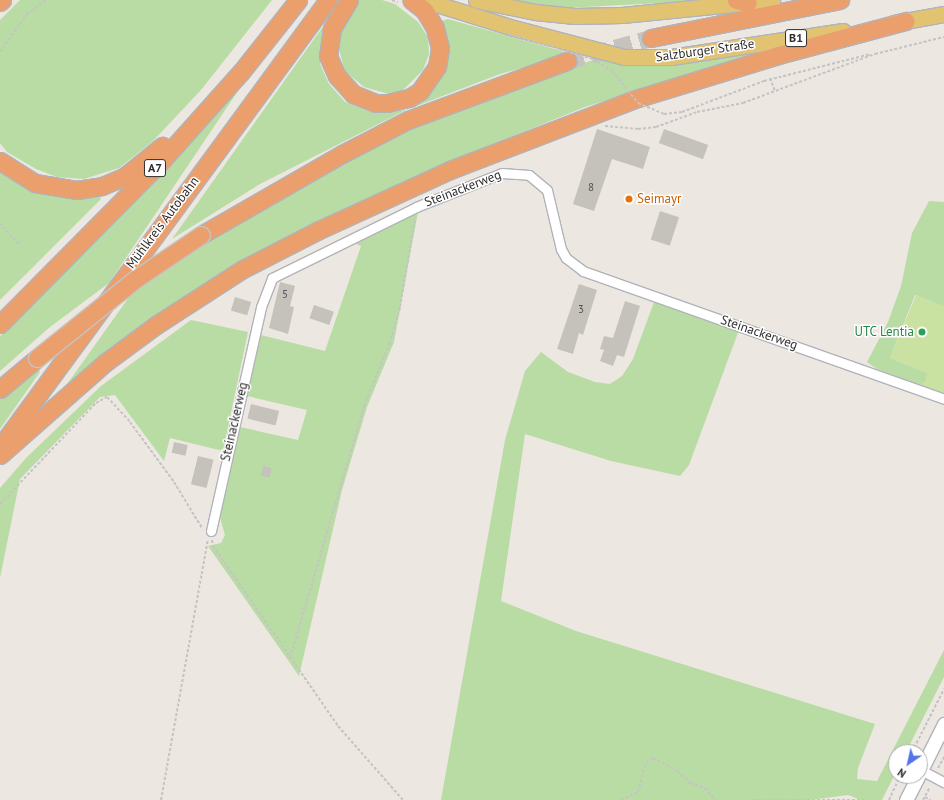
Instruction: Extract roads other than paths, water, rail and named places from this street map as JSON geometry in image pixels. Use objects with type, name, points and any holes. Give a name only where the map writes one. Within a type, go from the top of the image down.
[{"type":"highway","points":[[0,161],[35,183],[64,190],[102,186],[125,176],[166,141],[284,0]]},
{"type":"highway","name":"A7","points":[[0,324],[164,158],[236,77],[298,0]]},
{"type":"highway","name":"Mühlkreis Autobahn","points":[[0,447],[328,0]]},
{"type":"highway","points":[[349,0],[332,28],[328,45],[330,61],[337,76],[352,94],[375,103],[387,103],[409,98],[420,91],[433,74],[438,62],[440,48],[435,28],[424,10],[411,0]]},
{"type":"highway","points":[[651,38],[840,0]]},
{"type":"highway","points":[[0,455],[106,362],[156,325],[243,270],[320,230],[457,167],[632,100],[778,55],[906,21]]},
{"type":"highway","points":[[0,389],[137,278],[201,235],[260,199],[408,120],[567,60]]},
{"type":"main road","name":"Salzburger Straße","points":[[424,0],[577,46],[640,58],[687,56],[944,14]]},
{"type":"main road","points":[[476,0],[535,12],[575,16],[622,15],[742,1],[772,0]]},
{"type":"main road","points":[[928,757],[944,724]]},
{"type":"main road","points":[[906,800],[914,784]]},
{"type":"street","name":"Steinackerweg","points":[[211,531],[261,307],[272,278],[416,207],[502,173],[529,175],[547,190],[561,249],[566,258],[583,271],[944,399]]},
{"type":"street","points":[[928,776],[944,782]]},
{"type":"tunnel","points":[[567,61],[651,38]]},
{"type":"place","name":"Seimayr","points":[[629,199]]},
{"type":"place","name":"UTC Lentia","points":[[922,332]]}]
